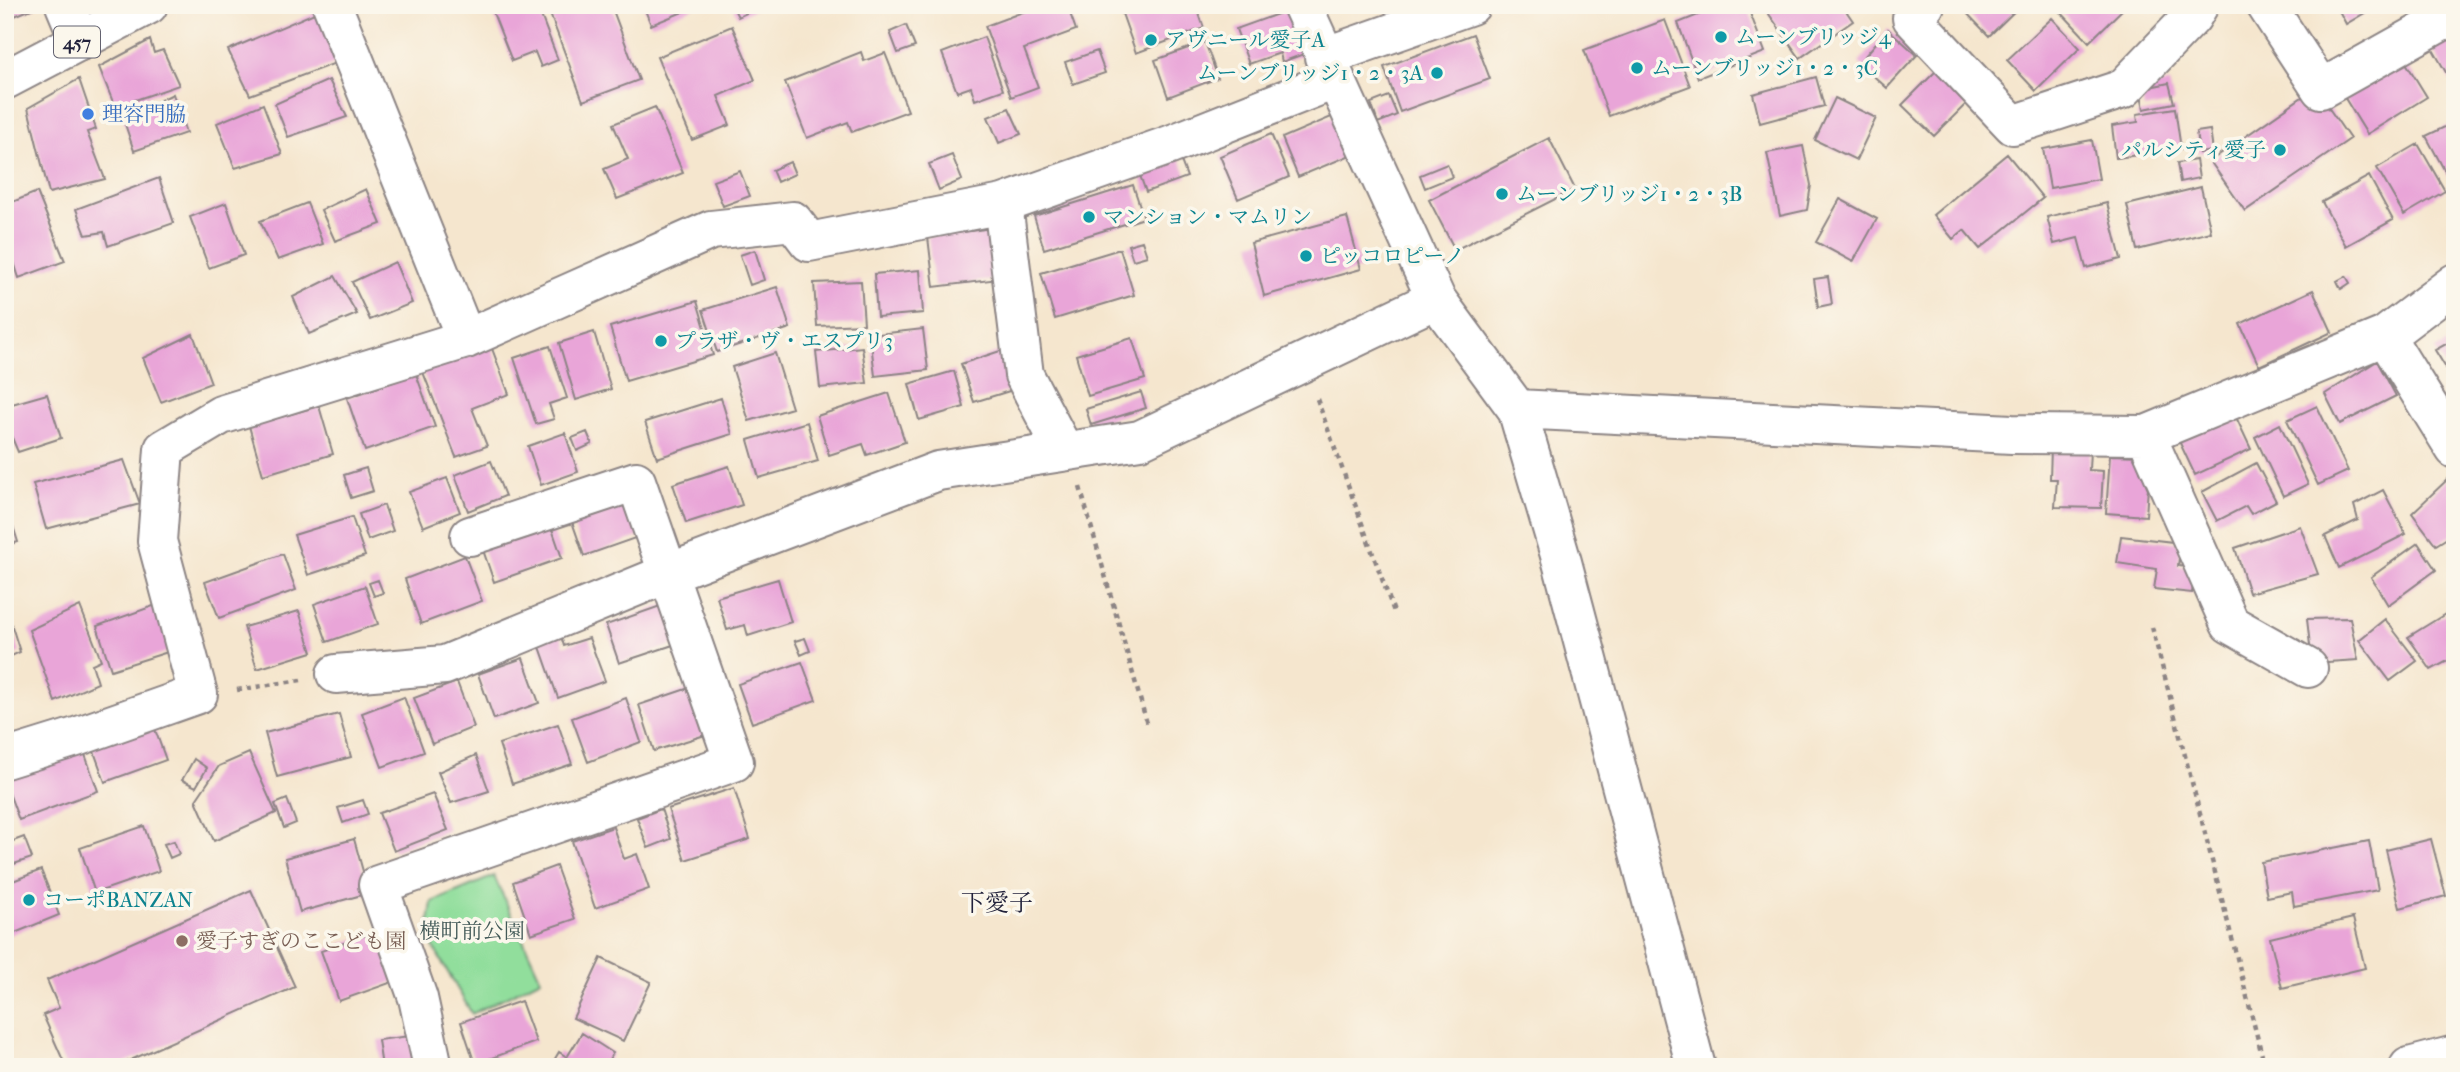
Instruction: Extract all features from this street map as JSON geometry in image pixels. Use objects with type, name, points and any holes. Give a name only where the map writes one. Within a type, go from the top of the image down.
[{"type":"main road","points":[[65,5],[80,41]]},
{"type":"main road","name":"457","points":[[5,80],[148,5]]},
{"type":"main road","points":[[332,5],[466,338]]},
{"type":"main road","points":[[1302,5],[1436,299],[1517,410],[1563,562],[1696,1067]]},
{"type":"main road","points":[[5,759],[198,694],[157,541],[164,449],[221,415],[466,338],[710,230],[793,221],[809,242],[1003,204],[1170,145],[1471,5]]},
{"type":"main road","points":[[1925,5],[1912,18],[2012,125],[2123,89],[2192,17],[2199,5]]},
{"type":"main road","points":[[2266,5],[2321,89],[2455,14]]},
{"type":"main road","points":[[1003,204],[1024,375],[1071,465]]},
{"type":"main road","points":[[1517,410],[2012,434],[2146,435],[2385,336],[2455,283]]},
{"type":"main road","points":[[336,674],[445,665],[669,573],[938,471],[1071,465],[1140,440],[1436,299]]},
{"type":"main road","points":[[2385,336],[2455,449]]},
{"type":"main road","points":[[2146,435],[2230,624],[2308,668]]},
{"type":"main road","points":[[433,1067],[418,998],[378,885],[734,762],[636,481],[470,536]]},
{"type":"main road","points":[[2409,1067],[2455,1055]]},
{"type":"path","points":[[1314,392],[1394,612]]},
{"type":"path","points":[[1071,465],[1148,727]]},
{"type":"path","points":[[2152,627],[2265,1067]]},
{"type":"path","points":[[198,694],[228,692],[336,674]]},
{"type":"green space","name":"横町前公園","points":[[494,876],[541,979],[472,1014],[427,936],[432,902]]},
{"type":"building","points":[[5,5],[41,5],[5,20]]},
{"type":"building","points":[[490,5],[537,5],[558,60],[541,67],[535,52],[512,61]]},
{"type":"building","points":[[611,5],[639,80],[583,101],[547,6]]},
{"type":"building","points":[[643,5],[700,5],[651,25]]},
{"type":"building","points":[[732,5],[764,5],[738,17]]},
{"type":"building","points":[[1042,5],[1067,5],[1076,30],[1024,49],[1038,87],[1011,97],[985,26]]},
{"type":"building","name":"アヴニール愛子A","points":[[1119,5],[1196,5],[1204,28],[1136,53]]},
{"type":"building","name":"ムーンブリッジ4","points":[[1723,5],[1747,5],[1765,52],[1698,78],[1678,23]]},
{"type":"building","points":[[1842,5],[1853,21],[1800,58],[1764,7]]},
{"type":"building","points":[[1959,5],[2021,5],[1989,36]]},
{"type":"building","points":[[2062,5],[2127,5],[2089,42],[2058,9]]},
{"type":"building","points":[[2336,5],[2378,5],[2346,24]]},
{"type":"building","points":[[1289,10],[1304,54],[1282,62],[1280,53],[1249,64],[1236,29]]},
{"type":"building","points":[[319,11],[341,61],[250,95],[228,50]]},
{"type":"building","points":[[2052,18],[2080,48],[2036,91],[2007,60]]},
{"type":"building","name":"ムーンブリッジ1・2・3C","points":[[1665,20],[1690,86],[1609,116],[1584,50]]},
{"type":"building","points":[[906,25],[915,47],[898,53],[890,32]]},
{"type":"building","points":[[732,26],[755,80],[718,96],[730,125],[692,140],[657,57]]},
{"type":"building","points":[[1888,29],[1917,55],[1887,88],[1859,63]]},
{"type":"building","points":[[2455,33],[2455,81],[2452,83],[2431,46]]},
{"type":"building","name":"ムーンブリッジ1・2・3A","points":[[1473,34],[1490,79],[1400,112],[1384,67]]},
{"type":"building","points":[[984,37],[1003,90],[975,100],[971,87],[957,92],[942,53]]},
{"type":"building","points":[[150,40],[154,53],[163,50],[179,85],[115,107],[99,67]]},
{"type":"building","points":[[1205,42],[1218,78],[1168,97],[1155,60]]},
{"type":"building","points":[[1097,51],[1105,73],[1073,84],[1065,62]]},
{"type":"building","points":[[861,52],[864,61],[885,53],[908,111],[852,132],[848,122],[807,138],[785,82]]},
{"type":"building","points":[[2403,58],[2427,97],[2367,134],[2343,95]]},
{"type":"building","points":[[1940,67],[1972,98],[1934,136],[1902,105]]},
{"type":"building","points":[[1816,77],[1824,106],[1760,123],[1753,94]]},
{"type":"building","points":[[79,79],[96,129],[87,132],[105,179],[49,193],[28,108]]},
{"type":"building","points":[[329,80],[347,117],[288,137],[275,104]]},
{"type":"building","points":[[2169,83],[2174,103],[2144,109],[2140,89]]},
{"type":"building","name":"パルシティ愛子","points":[[2315,88],[2350,139],[2245,211],[2210,161]]},
{"type":"building","points":[[173,94],[186,133],[134,151],[123,118]]},
{"type":"building","points":[[1389,96],[1397,115],[1378,123],[1371,103]]},
{"type":"building","points":[[1835,98],[1876,118],[1856,160],[1815,140]]},
{"type":"building","points":[[263,104],[282,154],[235,168],[217,123]]},
{"type":"building","points":[[655,107],[683,173],[617,199],[604,169],[628,159],[613,124]]},
{"type":"building","points":[[1009,108],[1021,134],[999,143],[988,117]]},
{"type":"building","points":[[2175,108],[2181,149],[2116,158],[2112,126],[2138,122],[2137,114]]},
{"type":"building","points":[[1336,115],[1353,154],[1298,177],[1282,138]]},
{"type":"building","points":[[2455,122],[2455,190],[2426,136]]},
{"type":"building","points":[[2210,130],[2213,151],[2199,153],[2196,132]]},
{"type":"building","points":[[1271,134],[1289,177],[1238,199],[1220,156]]},
{"type":"building","name":"ムーンブリッジ1・2・3B","points":[[1549,138],[1575,189],[1455,250],[1429,200]]},
{"type":"building","points":[[2092,140],[2099,179],[2050,188],[2043,149]]},
{"type":"building","points":[[2418,144],[2445,191],[2404,215],[2377,168]]},
{"type":"building","points":[[1803,146],[1811,185],[1807,210],[1780,216],[1767,153]]},
{"type":"building","points":[[1178,153],[1187,177],[1146,192],[1137,167]]},
{"type":"building","points":[[2007,154],[2043,198],[1980,249],[1964,230],[1953,239],[1933,215]]},
{"type":"building","points":[[952,155],[962,180],[939,190],[929,164]]},
{"type":"building","points":[[2196,160],[2199,178],[2180,182],[2177,163]]},
{"type":"building","points":[[790,162],[795,174],[777,182],[772,170]]},
{"type":"building","points":[[1447,164],[1452,177],[1425,188],[1420,175]]},
{"type":"building","points":[[740,171],[750,196],[723,206],[713,181]]},
{"type":"building","points":[[2369,176],[2393,220],[2346,246],[2322,202]]},
{"type":"building","points":[[159,178],[174,223],[108,246],[104,232],[86,235],[76,209]]},
{"type":"building","name":"マンション・マムリン","points":[[1133,185],[1144,218],[1044,249],[1034,216]]},
{"type":"building","points":[[2201,187],[2211,232],[2137,250],[2127,205]]},
{"type":"building","points":[[366,189],[381,224],[335,241],[321,210]]},
{"type":"building","points":[[37,192],[65,261],[19,278],[5,233],[5,205]]},
{"type":"building","points":[[1840,199],[1877,219],[1853,262],[1816,242]]},
{"type":"building","points":[[226,203],[244,255],[209,268],[190,217]]},
{"type":"building","points":[[307,203],[323,244],[278,260],[260,221]]},
{"type":"building","points":[[2107,203],[2121,259],[2086,268],[2078,238],[2054,244],[2047,217]]},
{"type":"building","name":"ピッコロピーノ","points":[[1347,217],[1361,269],[1264,296],[1251,243]]},
{"type":"building","points":[[992,228],[999,279],[934,287],[928,237]]},
{"type":"building","points":[[1142,241],[1147,256],[1133,260],[1128,245]]},
{"type":"building","points":[[1120,249],[1134,295],[1055,319],[1041,273]]},
{"type":"building","points":[[755,250],[764,280],[750,285],[740,255]]},
{"type":"building","points":[[395,262],[412,303],[370,320],[352,282]]},
{"type":"building","points":[[920,270],[923,313],[877,317],[874,274]]},
{"type":"building","points":[[335,276],[357,314],[309,334],[293,297]]},
{"type":"building","points":[[2346,276],[2350,283],[2341,289],[2337,281]]},
{"type":"building","points":[[1828,277],[1832,304],[1818,307],[1814,279]]},
{"type":"building","points":[[861,281],[864,324],[817,326],[814,283]]},
{"type":"building","points":[[777,287],[790,328],[717,352],[703,310]]},
{"type":"building","points":[[2313,290],[2332,332],[2259,366],[2240,324]]},
{"type":"building","name":"プラザ・ヴ・エスプリ3","points":[[697,301],[713,355],[626,381],[610,327]]},
{"type":"building","points":[[923,329],[928,370],[875,376],[870,335]]},
{"type":"building","points":[[594,332],[611,389],[576,400],[559,343]]},
{"type":"building","points":[[193,334],[211,383],[161,402],[143,358]]},
{"type":"building","points":[[1132,338],[1145,379],[1088,396],[1076,355]]},
{"type":"building","points":[[2455,339],[2455,383],[2435,350]]},
{"type":"building","points":[[491,346],[509,394],[472,408],[487,446],[456,457],[423,372]]},
{"type":"building","points":[[550,346],[567,398],[549,404],[554,419],[536,424],[514,358]]},
{"type":"building","points":[[862,347],[867,383],[820,388],[816,352]]},
{"type":"building","points":[[1006,349],[1019,388],[974,402],[961,364]]},
{"type":"building","points":[[775,353],[792,408],[749,421],[732,367]]},
{"type":"building","points":[[2377,361],[2396,396],[2340,424],[2325,394]]},
{"type":"building","points":[[954,371],[964,407],[919,420],[909,384]]},
{"type":"building","points":[[416,374],[435,427],[365,451],[347,398]]},
{"type":"building","points":[[1141,392],[1146,408],[1091,425],[1086,409]]},
{"type":"building","points":[[889,393],[905,442],[867,455],[863,444],[829,455],[817,416]]},
{"type":"building","points":[[47,394],[61,438],[18,452],[5,421],[5,406]]},
{"type":"building","points":[[721,398],[732,434],[657,458],[645,422]]},
{"type":"building","points":[[319,406],[333,454],[263,475],[249,426]]},
{"type":"building","points":[[2317,406],[2348,471],[2318,485],[2287,420]]},
{"type":"building","points":[[2235,415],[2251,449],[2195,475],[2179,441]]},
{"type":"building","points":[[807,422],[818,461],[759,478],[748,440]]},
{"type":"building","points":[[2280,424],[2308,484],[2283,496],[2255,437]]},
{"type":"building","points":[[587,432],[592,444],[577,451],[572,438]]},
{"type":"building","points":[[565,433],[578,472],[541,485],[528,446]]},
{"type":"building","points":[[2051,448],[2090,450],[2089,470],[2103,471],[2101,508],[2055,507],[2057,479],[2050,479]]},
{"type":"building","points":[[2110,455],[2141,456],[2140,471],[2149,472],[2146,516],[2106,513]]},
{"type":"building","points":[[124,460],[140,504],[46,529],[33,484]]},
{"type":"building","points":[[491,461],[505,496],[468,511],[455,475]]},
{"type":"building","points":[[2256,463],[2276,501],[2251,514],[2246,506],[2217,521],[2202,492]]},
{"type":"building","points":[[729,466],[742,505],[686,523],[673,484]]},
{"type":"building","points":[[366,468],[373,491],[351,498],[344,475]]},
{"type":"building","points":[[447,478],[460,512],[423,527],[409,492]]},
{"type":"building","points":[[2449,478],[2455,487],[2455,533],[2436,545],[2412,513]]},
{"type":"building","points":[[2383,490],[2406,534],[2339,568],[2325,536],[2358,520],[2354,505]]},
{"type":"building","points":[[626,492],[641,536],[584,556],[569,513]]},
{"type":"building","points":[[5,500],[18,542],[5,546]]},
{"type":"building","points":[[384,505],[393,531],[368,540],[359,514]]},
{"type":"building","points":[[352,517],[365,556],[308,575],[294,535]]},
{"type":"building","points":[[550,523],[562,558],[494,582],[482,547]]},
{"type":"building","points":[[2300,526],[2318,574],[2249,593],[2235,548]]},
{"type":"building","points":[[2121,536],[2181,543],[2178,566],[2195,568],[2192,593],[2154,589],[2157,569],[2117,563]]},
{"type":"building","points":[[2418,543],[2436,570],[2388,605],[2371,577]]},
{"type":"building","points":[[283,554],[296,590],[219,618],[205,582]]},
{"type":"building","points":[[465,556],[482,601],[421,624],[405,579]]},
{"type":"building","points":[[778,579],[791,622],[748,636],[745,625],[727,630],[717,597]]},
{"type":"building","points":[[378,580],[383,593],[374,596],[369,583]]},
{"type":"building","points":[[365,586],[378,624],[327,642],[314,604]]},
{"type":"building","points":[[666,604],[679,643],[619,663],[606,625]]},
{"type":"building","points":[[156,605],[174,650],[111,670],[97,626]]},
{"type":"building","points":[[80,606],[101,660],[92,664],[98,683],[55,702],[29,630]]},
{"type":"building","points":[[2455,608],[2455,657],[2431,670],[2408,637]]},
{"type":"building","points":[[299,611],[312,652],[257,669],[244,627]]},
{"type":"building","points":[[2350,618],[2358,660],[2312,663],[2307,619]]},
{"type":"building","points":[[2385,619],[2417,661],[2390,681],[2359,640]]},
{"type":"building","points":[[10,620],[20,652],[5,659],[5,622]]},
{"type":"building","points":[[560,633],[564,646],[589,638],[605,681],[558,698],[538,641]]},
{"type":"building","points":[[805,638],[810,651],[801,655],[795,641]]},
{"type":"building","points":[[523,658],[539,703],[494,719],[478,674]]},
{"type":"building","points":[[802,662],[816,700],[752,723],[738,684]]},
{"type":"building","points":[[457,682],[474,727],[432,744],[414,698]]},
{"type":"building","points":[[689,688],[705,735],[654,751],[639,705]]},
{"type":"building","points":[[404,697],[424,752],[382,767],[362,713]]},
{"type":"building","points":[[626,698],[641,742],[588,762],[572,718]]},
{"type":"building","points":[[339,714],[351,757],[277,777],[265,733]]},
{"type":"building","points":[[153,724],[166,760],[105,782],[92,746]]},
{"type":"building","points":[[558,724],[572,764],[512,784],[499,744]]},
{"type":"building","points":[[82,746],[98,791],[19,820],[5,782],[5,774]]},
{"type":"building","points":[[249,753],[276,813],[214,841],[196,800],[219,766]]},
{"type":"building","points":[[476,755],[489,791],[451,803],[438,772]]},
{"type":"building","points":[[194,759],[207,768],[196,787],[182,780]]},
{"type":"building","points":[[734,788],[750,839],[685,860],[668,809]]},
{"type":"building","points":[[433,794],[448,830],[394,851],[379,813]]},
{"type":"building","points":[[287,799],[296,823],[284,828],[275,804]]},
{"type":"building","points":[[363,800],[368,814],[343,823],[338,808]]},
{"type":"building","points":[[661,809],[671,839],[648,848],[637,818]]},
{"type":"building","points":[[144,826],[159,871],[95,893],[80,848]]},
{"type":"building","points":[[613,827],[624,859],[637,854],[649,889],[595,908],[572,841]]},
{"type":"building","points":[[24,837],[32,858],[5,867],[5,844]]},
{"type":"building","points":[[354,839],[369,893],[300,912],[285,858]]},
{"type":"building","points":[[2431,839],[2446,896],[2400,908],[2386,850]]},
{"type":"building","points":[[174,841],[179,854],[170,858],[164,844]]},
{"type":"building","points":[[2369,841],[2378,890],[2294,906],[2292,892],[2267,897],[2261,862]]},
{"type":"building","points":[[556,866],[575,919],[531,934],[513,882]]},
{"type":"building","name":"コーポBANZAN","points":[[41,870],[59,915],[5,937],[5,884]]},
{"type":"building","points":[[251,890],[295,987],[115,1067],[66,1067],[43,1015],[59,1008],[47,980]]},
{"type":"building","points":[[2353,918],[2365,968],[2282,988],[2270,938]]},
{"type":"building","points":[[383,929],[401,979],[339,1001],[321,951]]},
{"type":"building","points":[[601,958],[651,982],[623,1041],[573,1018]]},
{"type":"building","points":[[521,1001],[536,1042],[475,1064],[461,1022]]},
{"type":"building","points":[[582,1033],[613,1053],[604,1067],[550,1067],[559,1052],[567,1057]]},
{"type":"building","points":[[417,1035],[421,1067],[382,1067],[378,1040]]},
{"type":"place","name":"ムーンブリッジ4","points":[[1721,37]]},
{"type":"place","name":"アヴニール愛子A","points":[[1151,40]]},
{"type":"place","name":"ムーンブリッジ1・2・3C","points":[[1637,68]]},
{"type":"place","name":"ムーンブリッジ1・2・3A","points":[[1437,73]]},
{"type":"place","name":"理容門脇","points":[[88,114]]},
{"type":"place","name":"パルシティ愛子","points":[[2280,150]]},
{"type":"place","name":"ムーンブリッジ1・2・3B","points":[[1502,194]]},
{"type":"place","name":"マンション・マムリン","points":[[1089,217]]},
{"type":"place","name":"ピッコロピーノ","points":[[1306,256]]},
{"type":"place","name":"プラザ・ヴ・エスプリ3","points":[[661,341]]},
{"type":"place","name":"コーポBANZAN","points":[[29,900]]},
{"type":"place","name":"愛子すぎのここども園","points":[[182,941]]},
{"type":"district","name":"下愛子","points":[[997,903]]}]
